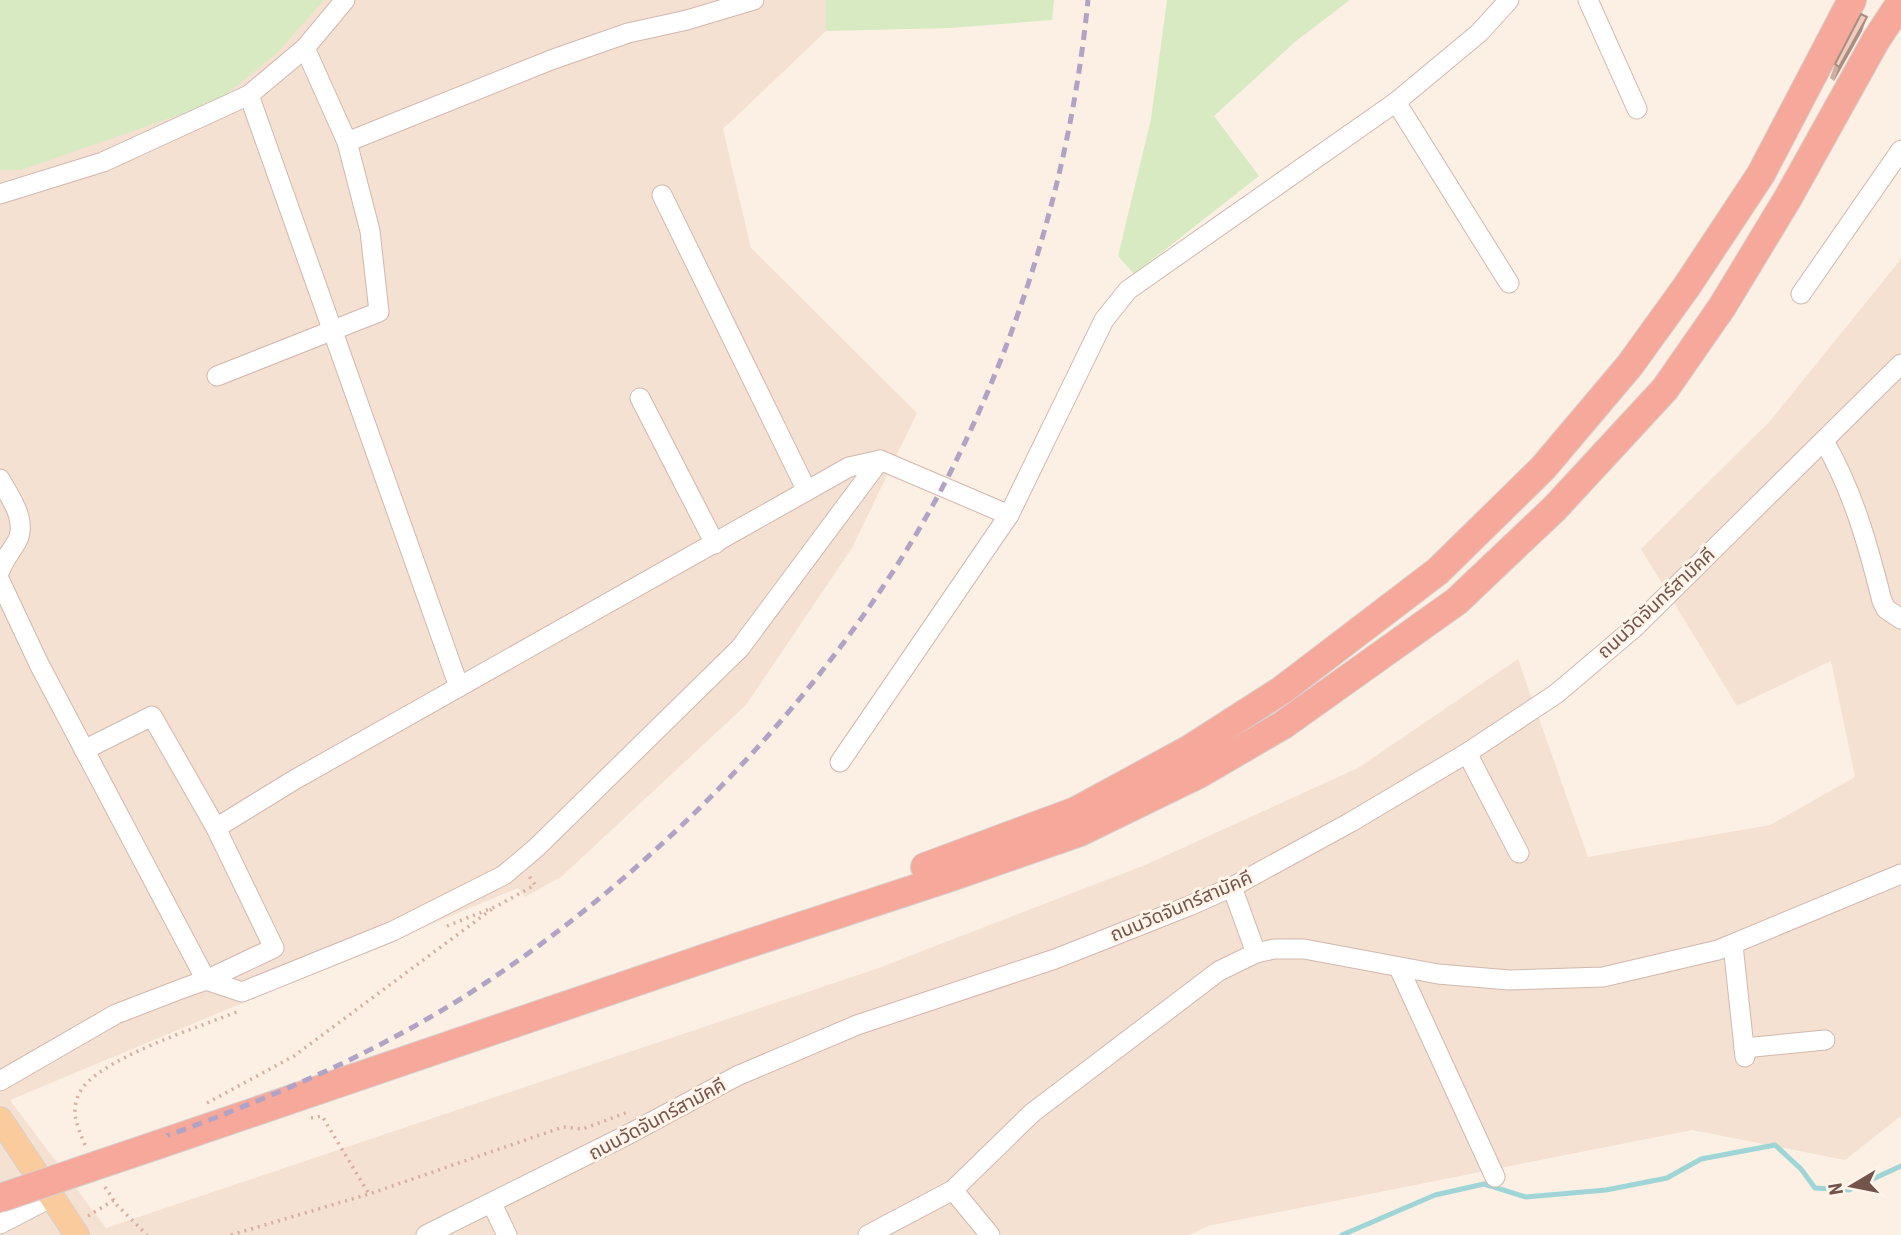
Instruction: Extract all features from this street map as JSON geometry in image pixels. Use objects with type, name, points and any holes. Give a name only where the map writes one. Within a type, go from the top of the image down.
[{"type":"highway","points":[[0,1188],[156,1141],[278,1091],[742,934],[1076,811],[1190,749],[1282,690],[1438,571],[1543,468],[1630,365],[1687,286],[1760,174],[1852,0]]},
{"type":"highway","points":[[0,1198],[156,1141],[1080,832],[1199,774],[1283,725],[1457,601],[1555,508],[1665,389],[1722,307],[1788,198],[1876,40],[1901,2]]},
{"type":"main road","points":[[0,1119],[77,1235]]},
{"type":"street","points":[[0,194],[103,162],[249,95],[305,48],[345,0]]},
{"type":"street","points":[[347,142],[551,60],[628,33],[687,20],[754,0]]},
{"type":"street","points":[[840,762],[1009,515],[1104,320],[1128,290],[1396,102],[1479,33],[1509,0]]},
{"type":"street","points":[[1588,0],[1637,109]]},
{"type":"street","points":[[217,376],[379,312],[370,231],[347,142],[305,48]]},
{"type":"street","points":[[249,95],[459,687]]},
{"type":"street","points":[[1396,102],[1509,283]]},
{"type":"street","points":[[1801,294],[1901,150]]},
{"type":"street","points":[[662,195],[807,491]]},
{"type":"street","name":"ถนนวัดจันทร์สามัคคี","points":[[426,1235],[492,1204],[737,1076],[857,1024],[1055,959],[1232,887],[1351,822],[1467,753],[1556,694],[1634,628],[1901,364]]},
{"type":"street","points":[[640,398],[715,544]]},
{"type":"street","points":[[1824,441],[1846,484],[1862,526],[1882,601],[1886,609],[1901,620]]},
{"type":"street","points":[[216,828],[294,780],[849,467],[880,460],[1009,515]]},
{"type":"street","points":[[0,581],[33,652],[206,981],[242,992],[393,931],[504,875],[536,848],[740,648],[880,460]]},
{"type":"street","points":[[0,479],[17,512],[20,524],[19,539],[9,551],[0,571]]},
{"type":"street","points":[[0,1081],[116,1014],[206,981],[274,948],[216,828],[152,716],[84,750]]},
{"type":"street","points":[[1467,753],[1519,853]]},
{"type":"street","points":[[868,1235],[953,1190],[1032,1113],[1219,971],[1256,953],[1274,949],[1304,949],[1399,968],[1509,980],[1603,977],[1733,945],[1901,874]]},
{"type":"street","points":[[1232,887],[1256,953]]},
{"type":"street","points":[[1733,945],[1745,1053],[1825,1041]]},
{"type":"street","points":[[1399,968],[1495,1177]]},
{"type":"street","points":[[953,1190],[990,1235]]},
{"type":"street","points":[[0,1224],[52,1197]]},
{"type":"street","points":[[492,1204],[507,1235]]},
{"type":"path","points":[[199,1107],[294,1055],[497,906],[446,926]]},
{"type":"path","points":[[89,1154],[74,1117],[79,1093],[94,1074],[118,1060],[244,1009]]},
{"type":"path","points":[[230,1235],[369,1194],[563,1127],[583,1129],[635,1110]]},
{"type":"path","points":[[309,1118],[323,1116],[369,1194]]},
{"type":"path","points":[[99,1178],[114,1200],[147,1235]]},
{"type":"path","points":[[103,1207],[114,1200]]},
{"type":"shaded area","points":[[0,0],[826,0],[826,31],[723,129],[751,248],[917,413],[852,548],[746,705],[561,877],[525,897],[518,888],[10,1100],[106,1228],[876,969],[1145,865],[1358,768],[1518,659],[1588,857],[1770,825],[1855,777],[1831,661],[1737,706],[1641,549],[1771,420],[1901,259],[1901,1116],[1845,1160],[1692,1130],[1208,1226],[1189,1235],[0,1235]]},
{"type":"green space","points":[[0,0],[324,0],[275,55],[216,102],[21,170],[0,170]]},
{"type":"green space","points":[[826,0],[1054,0],[1052,20],[950,28],[826,31]]},
{"type":"green space","points":[[1167,0],[1350,0],[1296,41],[1214,116],[1259,176],[1134,274],[1118,256],[1151,119]]},
{"type":"building","points":[[1861,14],[1867,17],[1839,67],[1835,64]]},
{"type":"waterway","points":[[1342,1235],[1435,1195],[1484,1184],[1526,1197],[1606,1190],[1667,1178],[1701,1159],[1775,1145],[1801,1169],[1815,1188],[1849,1190],[1901,1166]]},
{"type":"railway","points":[[0,1194],[233,1111],[346,1062],[401,1034],[454,1003],[528,953],[601,897],[671,836],[737,769],[799,699],[856,625],[907,549],[951,471],[977,415],[1023,300],[1041,242],[1070,122],[1088,0]]}]
